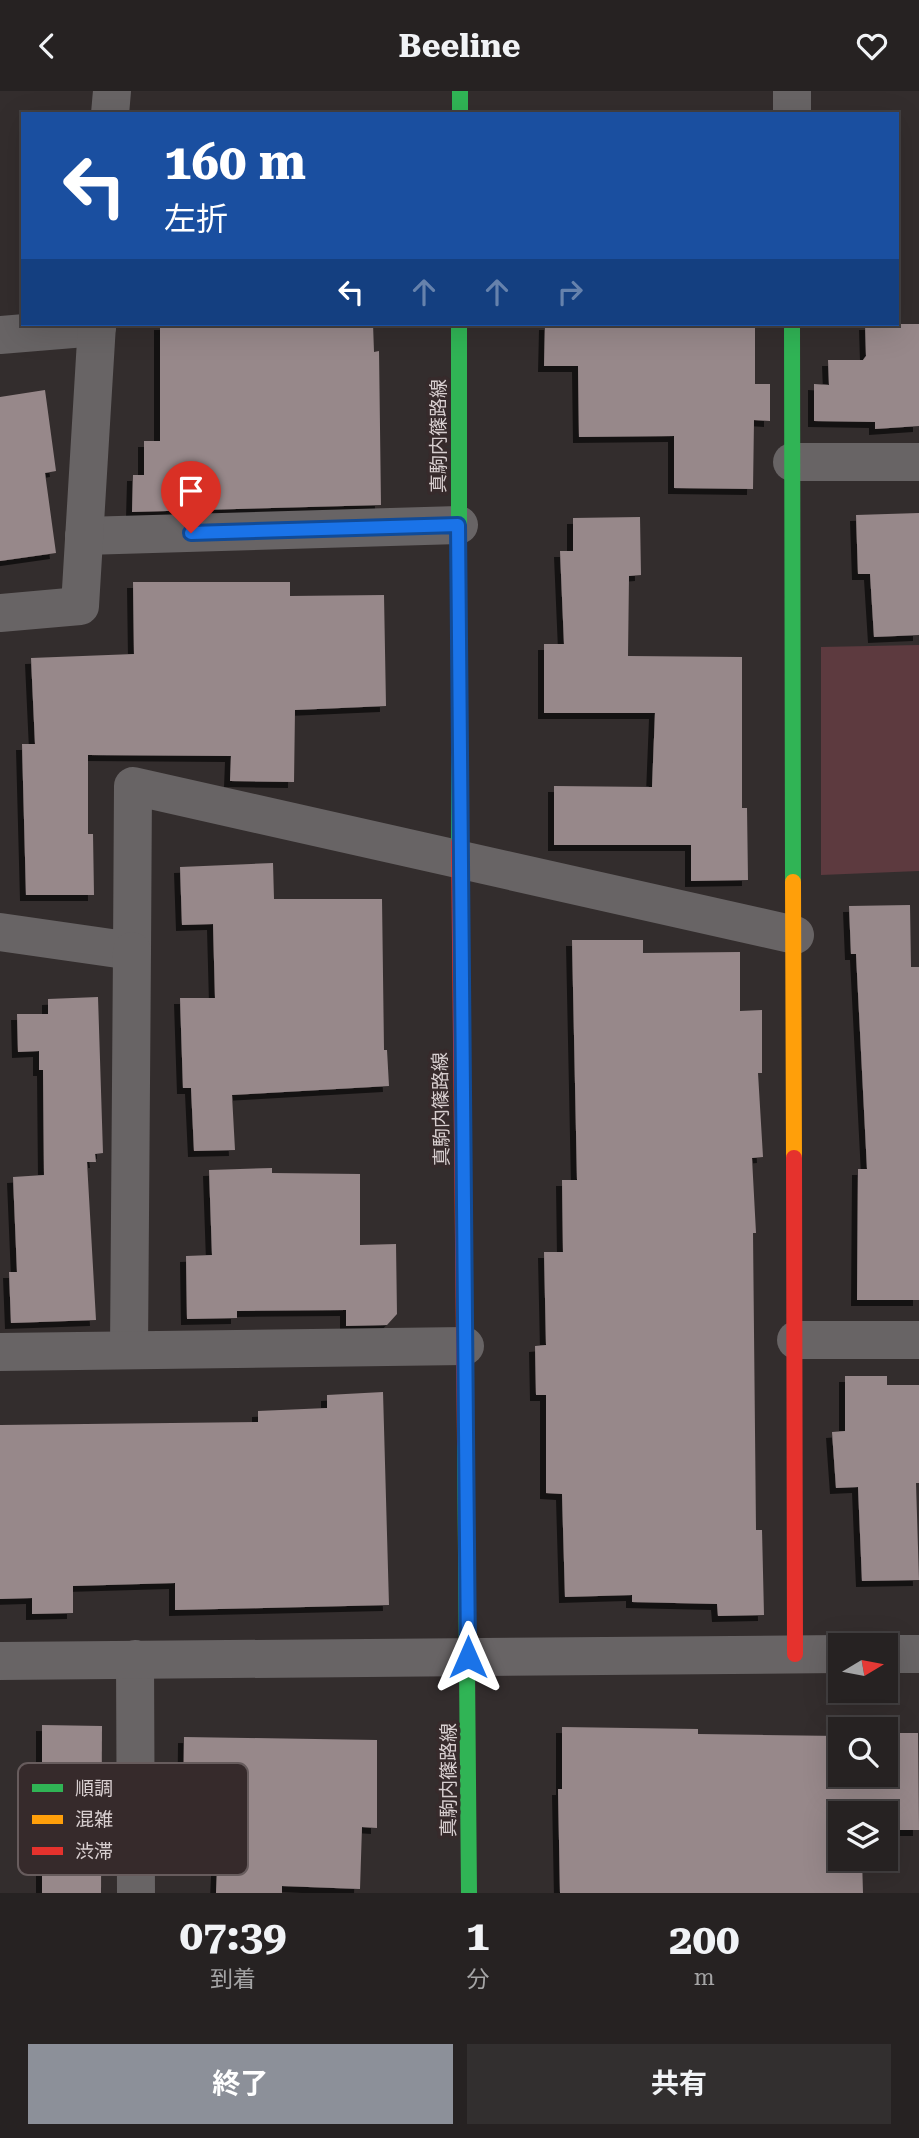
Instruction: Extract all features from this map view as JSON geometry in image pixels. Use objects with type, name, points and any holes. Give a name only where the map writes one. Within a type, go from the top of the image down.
[{"type":"main road","points":[[460,91],[460,112]]},
{"type":"main road","name":"真駒内篠路線","points":[[459,326],[459,861],[469,1893]]},
{"type":"main road","points":[[792,326],[796,1654]]},
{"type":"street","points":[[110,112],[112,91]]},
{"type":"street","points":[[792,91],[792,112]]},
{"type":"street","points":[[0,335],[87,326]]},
{"type":"street","points":[[0,613],[80,605],[97,326]]},
{"type":"street","points":[[793,462],[919,462]]},
{"type":"street","points":[[84,536],[458,525]]},
{"type":"street","points":[[129,1350],[133,786],[795,935]]},
{"type":"street","points":[[0,932],[132,950]]},
{"type":"street","points":[[796,1340],[919,1340]]},
{"type":"street","points":[[0,1352],[465,1346]]},
{"type":"street","points":[[0,1661],[828,1654]]},
{"type":"street","points":[[898,1654],[919,1654]]},
{"type":"street","points":[[135,1660],[135,1763]]},
{"type":"street","points":[[136,1875],[136,1893]]},
{"type":"shaded area","points":[[919,645],[919,871],[821,875],[821,647]]},
{"type":"building","points":[[919,324],[919,426],[875,429],[875,422],[814,421],[814,384],[829,385],[828,360],[863,360],[866,356],[865,326]]},
{"type":"building","points":[[160,326],[373,326],[374,352],[379,351],[381,505],[132,512],[133,475],[144,475],[144,441],[160,441]]},
{"type":"building","points":[[545,326],[755,326],[755,384],[770,384],[770,421],[754,420],[753,489],[674,488],[674,436],[579,437],[578,366],[544,366]]},
{"type":"building","points":[[45,390],[56,471],[45,473],[56,553],[0,561],[0,397]]},
{"type":"building","points":[[919,513],[919,635],[874,637],[870,574],[858,574],[856,515]]},
{"type":"building","points":[[640,517],[641,575],[629,576],[628,656],[742,657],[742,808],[747,808],[748,880],[691,881],[691,845],[554,845],[554,786],[652,787],[655,713],[544,713],[544,644],[564,644],[560,551],[573,551],[573,518]]},
{"type":"building","points":[[133,582],[290,582],[290,596],[384,595],[386,706],[295,710],[294,782],[230,781],[231,756],[88,755],[88,834],[93,834],[94,895],[26,895],[22,744],[35,744],[31,658],[134,654]]},
{"type":"building","points":[[273,863],[274,899],[382,899],[384,1050],[387,1050],[389,1086],[232,1095],[235,1150],[194,1151],[191,1088],[183,1088],[180,998],[215,998],[213,924],[182,925],[180,867]]},
{"type":"building","points":[[910,905],[911,967],[919,967],[919,1300],[857,1300],[858,1169],[867,1169],[856,954],[851,954],[849,906]]},
{"type":"building","points":[[572,940],[643,940],[643,953],[740,952],[740,1011],[762,1010],[762,1073],[758,1073],[763,1157],[752,1158],[756,1233],[753,1233],[756,1530],[762,1530],[764,1615],[718,1616],[717,1604],[632,1602],[632,1595],[565,1597],[562,1494],[546,1493],[546,1395],[536,1395],[535,1346],[546,1345],[544,1252],[563,1252],[562,1180],[577,1180]]},
{"type":"building","points":[[98,997],[103,1153],[95,1154],[96,1162],[87,1162],[96,1320],[11,1323],[9,1272],[17,1272],[13,1177],[44,1175],[43,1070],[39,1070],[39,1051],[18,1052],[17,1014],[48,1014],[48,999]]},
{"type":"building","points":[[272,1168],[272,1173],[360,1174],[360,1245],[396,1244],[397,1314],[387,1325],[346,1326],[346,1310],[237,1311],[237,1318],[187,1319],[186,1256],[212,1255],[209,1170]]},
{"type":"building","points":[[845,1376],[887,1376],[887,1385],[919,1385],[919,1483],[916,1483],[919,1580],[862,1581],[858,1487],[836,1488],[832,1432],[845,1431]]},
{"type":"building","points":[[383,1392],[389,1605],[175,1610],[175,1583],[73,1586],[73,1613],[32,1614],[32,1598],[0,1599],[0,1425],[258,1422],[258,1411],[327,1408],[327,1395]]},
{"type":"building","points":[[42,1725],[102,1726],[102,1763],[42,1763]]},
{"type":"building","points":[[562,1727],[698,1729],[698,1734],[828,1736],[828,1787],[898,1787],[898,1733],[918,1733],[919,1830],[898,1830],[898,1801],[828,1801],[828,1871],[862,1871],[863,1893],[560,1893],[558,1789],[562,1789]]},
{"type":"building","points":[[184,1737],[377,1740],[377,1828],[362,1827],[360,1889],[282,1886],[282,1893],[216,1893],[217,1875],[248,1875],[248,1763],[184,1763]]},
{"type":"building","points":[[42,1875],[101,1875],[101,1893],[42,1893]]},
{"type":"traffic: fast","points":[[460,91],[460,112]]},
{"type":"traffic: fast","points":[[459,326],[459,842]]},
{"type":"traffic: fast","points":[[792,326],[793,882]]},
{"type":"traffic: fast","points":[[465,1443],[469,1893]]},
{"type":"traffic: slow","points":[[793,882],[794,1158]]},
{"type":"traffic: jam","points":[[459,842],[465,1443]]},
{"type":"traffic: jam","points":[[794,1158],[795,1654]]},
{"type":"route","points":[[191,533],[458,525],[468,1657]]}]
